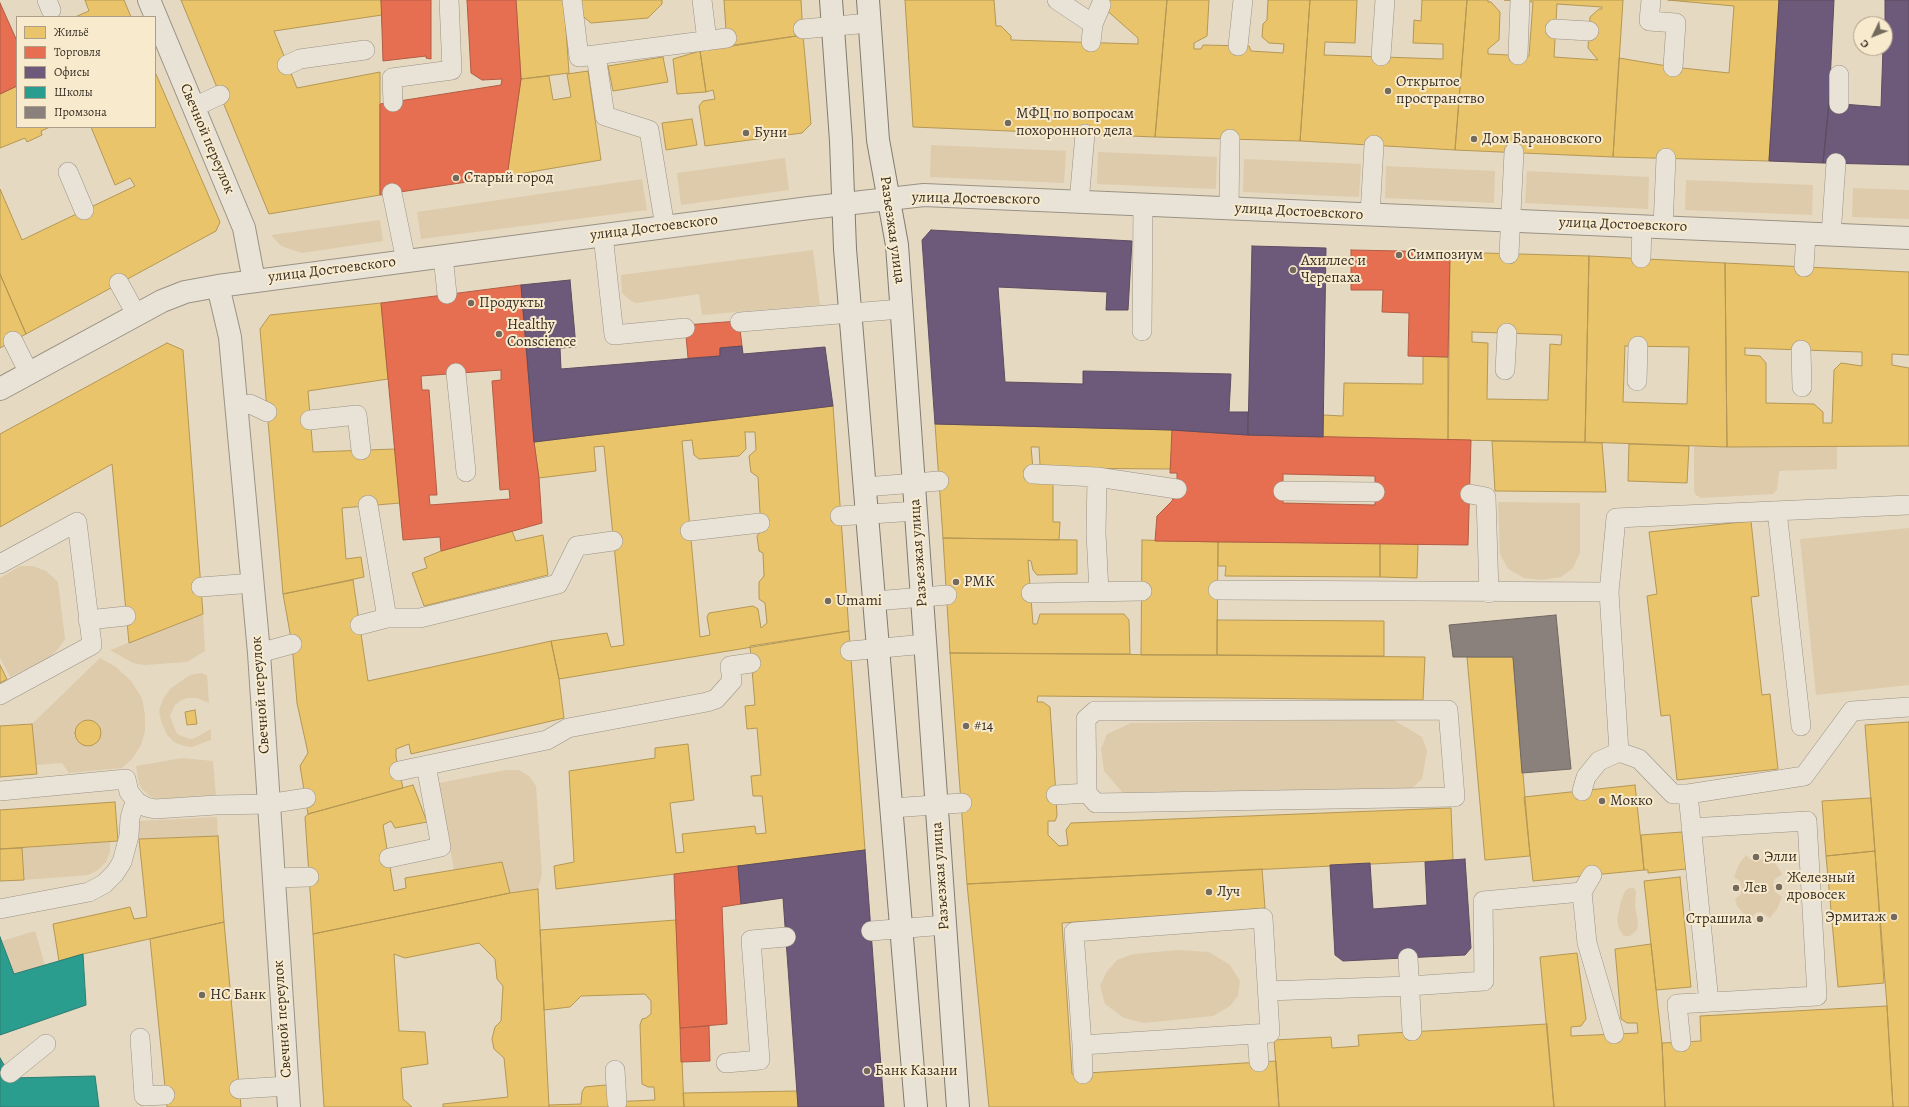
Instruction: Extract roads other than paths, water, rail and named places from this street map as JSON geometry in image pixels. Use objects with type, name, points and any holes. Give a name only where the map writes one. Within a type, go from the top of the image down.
[{"type":"street","name":"Свечной переулок","points":[[149,0],[156,16]]},
{"type":"street","points":[[831,0],[850,313],[916,1107]]},
{"type":"street","name":"Разъезжая улица","points":[[868,0],[878,140],[897,245],[958,1107]]},
{"type":"street","name":"Свечной переулок","points":[[156,17],[244,228],[254,281]]},
{"type":"street","name":"улица Достоевского","points":[[0,389],[136,314],[185,292],[218,286],[443,256],[888,198],[924,195],[1511,221],[1663,226],[1909,238]]},
{"type":"street","name":"Свечной переулок","points":[[218,286],[230,337],[253,584],[289,1097]]},
{"type":"lane","points":[[393,102],[392,78],[452,70],[449,0]]},
{"type":"lane","points":[[572,0],[579,57],[726,38]]},
{"type":"lane","points":[[702,0],[706,41]]},
{"type":"lane","points":[[1057,0],[1093,24]]},
{"type":"lane","points":[[1238,46],[1243,0]]},
{"type":"lane","points":[[1381,56],[1385,0]]},
{"type":"lane","points":[[1651,0],[1649,21],[1676,23],[1673,67]]},
{"type":"lane","points":[[1518,55],[1525,27],[1520,1]]},
{"type":"lane","points":[[1091,42],[1093,24],[1101,5]]},
{"type":"lane","points":[[803,29],[869,22]]},
{"type":"lane","points":[[1555,29],[1589,31]]},
{"type":"lane","points":[[287,65],[300,59],[366,50]]},
{"type":"lane","points":[[596,55],[600,116],[649,130],[665,227]]},
{"type":"lane","points":[[1839,75],[1839,104]]},
{"type":"lane","points":[[194,107],[220,95]]},
{"type":"lane","points":[[1079,202],[1085,134]]},
{"type":"lane","points":[[1229,208],[1230,139]]},
{"type":"lane","points":[[1370,215],[1374,145]]},
{"type":"lane","points":[[1509,254],[1514,152]]},
{"type":"lane","points":[[1663,226],[1666,158]]},
{"type":"lane","points":[[1831,235],[1836,163]]},
{"type":"lane","points":[[68,172],[84,210]]},
{"type":"lane","points":[[392,193],[406,261]]},
{"type":"lane","points":[[1142,331],[1143,205]]},
{"type":"lane","points":[[1641,258],[1642,226]]},
{"type":"lane","points":[[1804,267],[1806,233]]},
{"type":"lane","points":[[603,235],[614,335],[685,328]]},
{"type":"lane","points":[[443,256],[447,294]]},
{"type":"lane","points":[[119,283],[136,314]]},
{"type":"lane","points":[[740,322],[901,309]]},
{"type":"lane","points":[[1505,370],[1507,334]]},
{"type":"lane","points":[[12,341],[29,373]]},
{"type":"lane","points":[[1637,381],[1638,346]]},
{"type":"lane","points":[[1802,350],[1802,387]]},
{"type":"lane","points":[[456,373],[466,472]]},
{"type":"lane","points":[[236,407],[250,404],[267,412]]},
{"type":"lane","points":[[310,420],[357,415],[360,450]]},
{"type":"lane","points":[[1033,474],[1097,477],[1177,489]]},
{"type":"lane","points":[[1097,477],[1096,533],[1099,592]]},
{"type":"lane","points":[[865,487],[939,481]]},
{"type":"lane","points":[[1283,491],[1375,492]]},
{"type":"lane","points":[[1470,494],[1486,497],[1489,593]]},
{"type":"lane","points":[[368,505],[387,618]]},
{"type":"lane","points":[[1619,752],[1609,592],[1616,518],[1909,505]]},
{"type":"lane","points":[[840,516],[916,511]]},
{"type":"lane","points":[[1777,511],[1801,726]]},
{"type":"lane","points":[[0,564],[77,522],[92,645],[0,695]]},
{"type":"lane","points":[[690,531],[760,523]]},
{"type":"lane","points":[[360,625],[387,618],[420,618],[558,584],[577,546],[613,541]]},
{"type":"lane","points":[[200,587],[253,584]]},
{"type":"lane","points":[[1218,590],[1489,593],[1609,592]]},
{"type":"lane","points":[[1030,593],[1142,591]]},
{"type":"lane","points":[[875,601],[947,595]]},
{"type":"lane","points":[[88,620],[126,616]]},
{"type":"lane","points":[[259,653],[292,644]]},
{"type":"lane","points":[[850,651],[925,644]]},
{"type":"lane","points":[[399,771],[547,740],[568,728],[707,702],[716,699],[732,681],[730,666],[752,663]]},
{"type":"lane","points":[[1582,790],[1586,777],[1599,761],[1619,752],[1640,759],[1673,794],[1688,794],[1804,776],[1852,711],[1909,707]]},
{"type":"lane","points":[[1448,710],[1455,797],[1096,803],[1087,793],[1086,720],[1095,711],[1448,710]]},
{"type":"lane","points":[[389,858],[441,847],[426,765]]},
{"type":"lane","points":[[0,791],[126,780],[129,792],[137,802],[146,807],[156,809],[216,804],[268,804],[306,798]]},
{"type":"lane","points":[[1056,795],[1087,793]]},
{"type":"lane","points":[[1688,794],[1709,1002]]},
{"type":"lane","points":[[0,909],[88,892],[104,884],[115,873],[122,862],[129,836],[132,808],[137,802]]},
{"type":"lane","points":[[892,808],[962,802]]},
{"type":"lane","points":[[1681,1042],[1677,1004],[1817,996],[1807,821],[1691,828]]},
{"type":"lane","points":[[1592,875],[1582,892],[1587,942],[1614,1034]]},
{"type":"lane","points":[[274,878],[308,877]]},
{"type":"lane","points":[[1267,991],[1409,986],[1484,981],[1483,901],[1582,892]]},
{"type":"lane","points":[[1082,1045],[1270,1033],[1263,918],[1074,932],[1083,1074]]},
{"type":"lane","points":[[871,931],[945,925]]},
{"type":"lane","points":[[726,1063],[760,1060],[751,940],[786,937]]},
{"type":"lane","points":[[1408,958],[1412,1032]]},
{"type":"lane","points":[[1257,1035],[1259,1062]]},
{"type":"lane","points":[[140,1038],[144,1096],[165,1095]]},
{"type":"lane","points":[[10,1073],[46,1044]]},
{"type":"lane","points":[[615,1070],[617,1102]]},
{"type":"lane","points":[[239,1089],[289,1097]]},
{"type":"place","name":"Открытое пространство","points":[[1388,91]]},
{"type":"place","name":"МФЦ по вопросам похоронного дела","points":[[1008,123]]},
{"type":"place","name":"Буни","points":[[746,133]]},
{"type":"place","name":"Дом Барановского","points":[[1474,139]]},
{"type":"place","name":"Старый город","points":[[456,178]]},
{"type":"place","name":"Симпозиум","points":[[1399,255]]},
{"type":"place","name":"Ахиллес и Черепаха","points":[[1293,270]]},
{"type":"place","name":"Продукты","points":[[471,303]]},
{"type":"place","name":"Healthy Conscience","points":[[499,334]]},
{"type":"place","name":"РМК","points":[[956,582]]},
{"type":"place","name":"Umami","points":[[828,601]]},
{"type":"place","name":"#14","points":[[966,726]]},
{"type":"place","name":"Мокко","points":[[1602,801]]},
{"type":"place","name":"Элли","points":[[1756,857]]},
{"type":"place","name":"Железный дровосек","points":[[1779,887]]},
{"type":"place","name":"Лев","points":[[1736,888]]},
{"type":"place","name":"Луч","points":[[1209,892]]},
{"type":"place","name":"Эрмитаж","points":[[1894,917]]},
{"type":"place","name":"Страшила","points":[[1760,919]]},
{"type":"place","name":"НС Банк","points":[[202,995]]},
{"type":"place","name":"Банк Казани","points":[[867,1071]]}]
